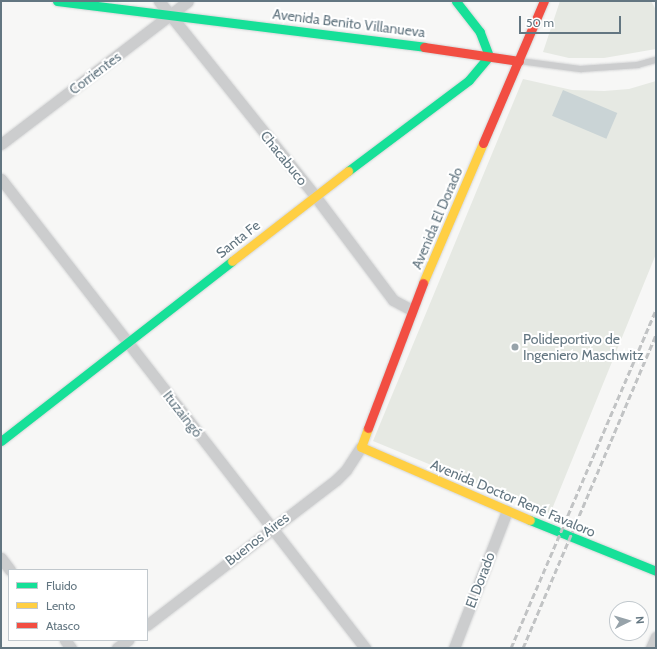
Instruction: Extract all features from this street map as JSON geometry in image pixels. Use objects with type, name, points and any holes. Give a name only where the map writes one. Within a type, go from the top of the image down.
[{"type":"street","name":"Avenida Benito Villanueva","points":[[57,1],[489,56],[518,61]]},
{"type":"street","name":"Chacabuco","points":[[159,1],[315,196],[393,300],[412,310]]},
{"type":"street","name":"Corrientes","points":[[1,144],[188,1]]},
{"type":"street","points":[[456,1],[480,32],[489,56]]},
{"type":"street","name":"Avenida El Dorado","points":[[360,447],[412,310],[544,1]]},
{"type":"street","name":"Santa Fe","points":[[1,441],[315,196],[469,80],[489,56]]},
{"type":"street","name":"Ituzaingó","points":[[1,179],[270,528],[365,648]]},
{"type":"street","name":"Avenida Doctor René Favaloro","points":[[360,447],[507,512],[656,571]]},
{"type":"street","name":"Buenos Aires","points":[[148,624],[270,528],[336,480],[346,470],[360,447]]},
{"type":"street","name":"El Dorado","points":[[454,648],[507,512]]},
{"type":"street","points":[[1,558],[9,569]]},
{"type":"street","points":[[651,648],[656,637]]},
{"type":"street","points":[[117,648],[127,641]]},
{"type":"lane","points":[[518,61],[581,69],[638,65],[656,60]]},
{"type":"shaded area","points":[[560,1],[651,1],[656,10],[656,49],[604,58],[569,58],[543,52]]},
{"type":"shaded area","name":"Polideportivo de Ingeniero Maschwitz","points":[[523,79],[572,90],[604,91],[629,89],[656,81],[656,254],[550,514],[373,441]]},
{"type":"shaded area","points":[[563,90],[617,113],[606,139],[552,116]]},
{"type":"railway","points":[[511,648],[656,309]]},
{"type":"railway","points":[[523,648],[656,334]]},
{"type":"traffic: fast","points":[[57,1],[424,47]]},
{"type":"traffic: fast","points":[[348,171],[469,80],[489,56],[480,32],[456,1]]},
{"type":"traffic: fast","points":[[1,441],[232,261]]},
{"type":"traffic: fast","points":[[530,520],[656,571]]},
{"type":"traffic: slow","points":[[423,283],[483,143]]},
{"type":"traffic: slow","points":[[232,261],[348,171]]},
{"type":"traffic: slow","points":[[368,428],[361,447],[530,520]]},
{"type":"traffic: jam","points":[[483,143],[544,1]]},
{"type":"traffic: jam","points":[[424,47],[519,61]]},
{"type":"traffic: jam","points":[[368,428],[423,283]]},
{"type":"place","name":"Polideportivo de Ingeniero Maschwitz","points":[[515,347]]}]
